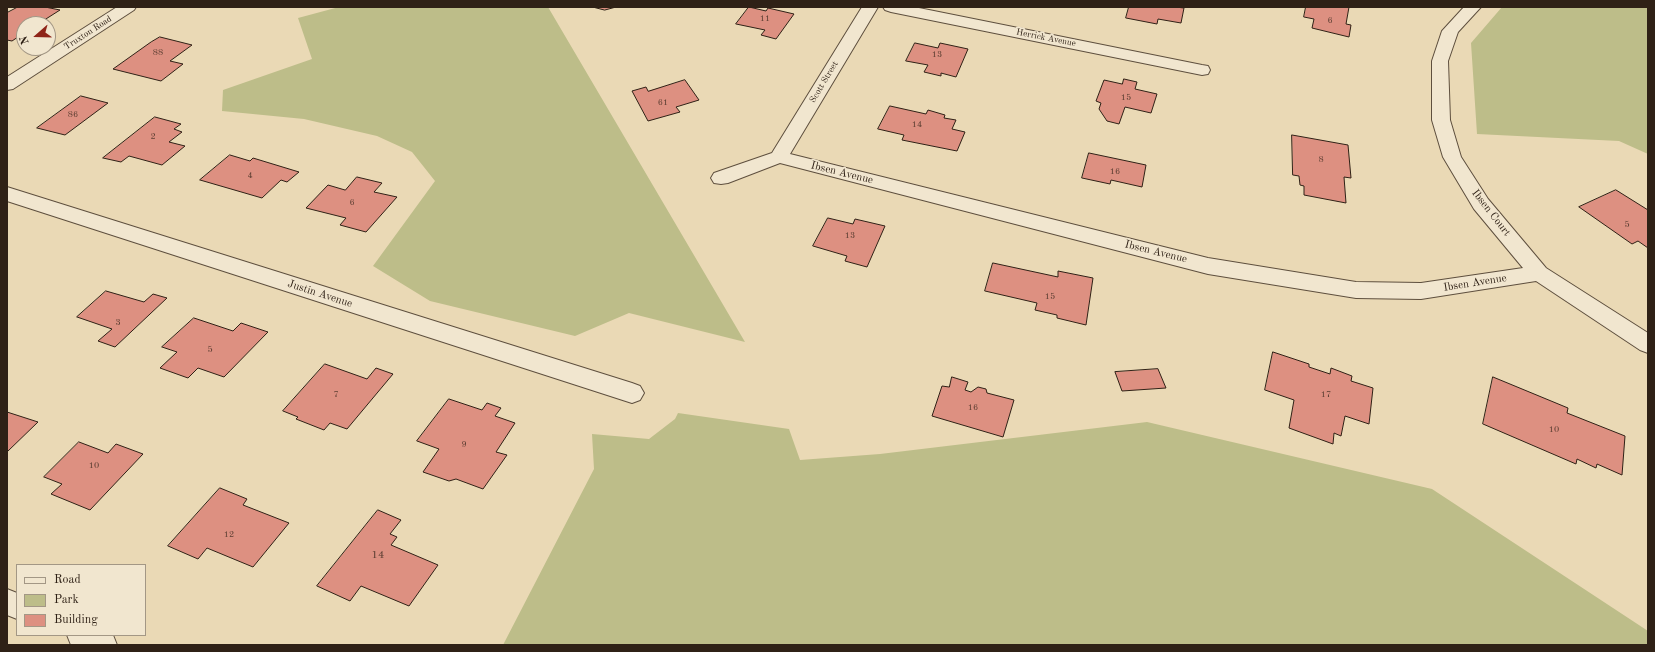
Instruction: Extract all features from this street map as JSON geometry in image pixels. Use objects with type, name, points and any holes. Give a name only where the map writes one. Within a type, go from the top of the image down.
[{"type":"street","name":"Truxton Road","points":[[7,85],[128,7]]},
{"type":"street","name":"Scott Street","points":[[779,157],[870,7]]},
{"type":"street","name":"Herrick Avenue","points":[[891,7],[1202,70]]},
{"type":"street","name":"Ibsen Court","points":[[1473,7],[1450,31],[1440,61],[1441,120],[1452,157],[1481,204],[1540,273],[1648,344]]},
{"type":"street","points":[[721,178],[779,157]]},
{"type":"street","name":"Ibsen Avenue","points":[[779,157],[1208,266],[1356,290],[1421,291],[1540,273]]},
{"type":"street","name":"Justin Avenue","points":[[7,194],[632,393]]},
{"type":"street","points":[[83,636],[103,645]]},
{"type":"green space","points":[[339,7],[548,7],[745,342],[629,313],[575,336],[430,301],[373,266],[435,181],[412,152],[377,136],[304,119],[222,111],[223,90],[312,59],[298,18]]},
{"type":"green space","points":[[1502,7],[1648,7],[1648,154],[1619,141],[1477,134],[1471,43]]},
{"type":"green space","points":[[678,413],[789,429],[800,460],[880,454],[1147,422],[1432,489],[1648,631],[1648,645],[503,645],[594,469],[592,434],[649,439],[675,419]]},
{"type":"building","points":[[18,7],[45,7],[60,10],[51,16],[16,16],[16,38],[12,41],[7,40],[7,13]]},
{"type":"building","points":[[593,7],[616,7],[605,10]]},
{"type":"building","points":[[749,7],[766,11],[768,8],[794,14],[776,39],[761,35],[765,30],[736,24]]},
{"type":"building","points":[[1129,7],[1184,8],[1181,23],[1158,19],[1157,24],[1126,18]]},
{"type":"building","points":[[1306,7],[1349,7],[1346,24],[1351,25],[1349,37],[1312,28],[1314,19],[1304,17]]},
{"type":"building","points":[[160,37],[192,45],[170,61],[183,64],[161,81],[113,69],[151,42]]},
{"type":"building","points":[[915,43],[938,48],[940,43],[968,49],[956,77],[941,73],[941,76],[924,72],[928,65],[906,61]]},
{"type":"building","points":[[1124,79],[1137,82],[1135,89],[1157,94],[1151,113],[1125,107],[1119,124],[1107,121],[1099,109],[1101,103],[1096,101],[1104,80],[1122,84]]},
{"type":"building","points":[[685,80],[699,100],[676,107],[680,112],[648,121],[632,91],[646,87],[648,91]]},
{"type":"building","points":[[81,96],[108,103],[65,135],[37,128]]},
{"type":"building","points":[[890,106],[926,114],[928,110],[945,115],[944,118],[956,120],[952,129],[965,132],[957,151],[902,140],[904,135],[878,129]]},
{"type":"building","points":[[155,117],[181,124],[174,129],[182,132],[169,142],[185,146],[162,165],[129,156],[121,162],[103,158]]},
{"type":"building","points":[[1292,135],[1348,145],[1351,178],[1344,177],[1346,203],[1304,195],[1304,186],[1300,185],[1299,176],[1293,175]]},
{"type":"building","points":[[1089,153],[1146,165],[1142,187],[1111,180],[1110,184],[1082,178]]},
{"type":"building","points":[[230,155],[250,161],[253,158],[299,172],[287,182],[281,180],[262,198],[200,180]]},
{"type":"building","points":[[357,177],[382,183],[374,192],[397,197],[366,232],[340,225],[346,218],[306,208],[328,185],[345,190]]},
{"type":"building","points":[[1616,190],[1648,210],[1648,248],[1638,241],[1632,244],[1579,207]]},
{"type":"building","points":[[828,218],[853,224],[855,219],[885,226],[867,267],[845,261],[847,256],[813,246]]},
{"type":"building","points":[[993,263],[1058,277],[1058,271],[1093,278],[1086,325],[1057,318],[1057,315],[1035,310],[1037,303],[985,291]]},
{"type":"building","points":[[106,291],[144,302],[153,294],[167,298],[115,347],[98,341],[112,329],[77,317]]},
{"type":"building","points":[[194,318],[233,331],[241,323],[268,332],[224,377],[198,368],[188,378],[160,368],[177,352],[162,347]]},
{"type":"building","points":[[1273,352],[1309,364],[1309,367],[1330,374],[1331,368],[1352,376],[1351,381],[1373,388],[1369,424],[1345,416],[1341,436],[1334,433],[1333,444],[1289,428],[1294,400],[1265,390]]},
{"type":"building","points":[[325,364],[367,379],[376,368],[393,374],[347,429],[330,423],[324,430],[296,419],[298,417],[283,411]]},
{"type":"building","points":[[1158,369],[1166,388],[1122,391],[1115,372]]},
{"type":"building","points":[[952,377],[968,382],[965,390],[971,392],[978,387],[986,389],[987,393],[1014,400],[1003,437],[932,416],[942,386],[949,387]]},
{"type":"building","points":[[1493,377],[1568,408],[1567,413],[1625,436],[1622,475],[1597,464],[1596,468],[1577,459],[1576,464],[1483,424]]},
{"type":"building","points":[[449,399],[482,410],[487,403],[501,408],[495,416],[515,423],[496,452],[507,455],[483,489],[456,479],[449,481],[423,472],[439,449],[417,441]]},
{"type":"building","points":[[7,412],[38,422],[7,452]]},
{"type":"building","points":[[79,442],[108,453],[116,444],[143,454],[90,510],[51,494],[62,484],[44,477]]},
{"type":"building","points":[[220,488],[247,499],[243,505],[289,523],[253,567],[207,548],[198,559],[168,546]]},
{"type":"building","points":[[378,510],[401,520],[390,534],[397,537],[391,545],[438,565],[409,606],[361,586],[350,601],[317,586]]}]
